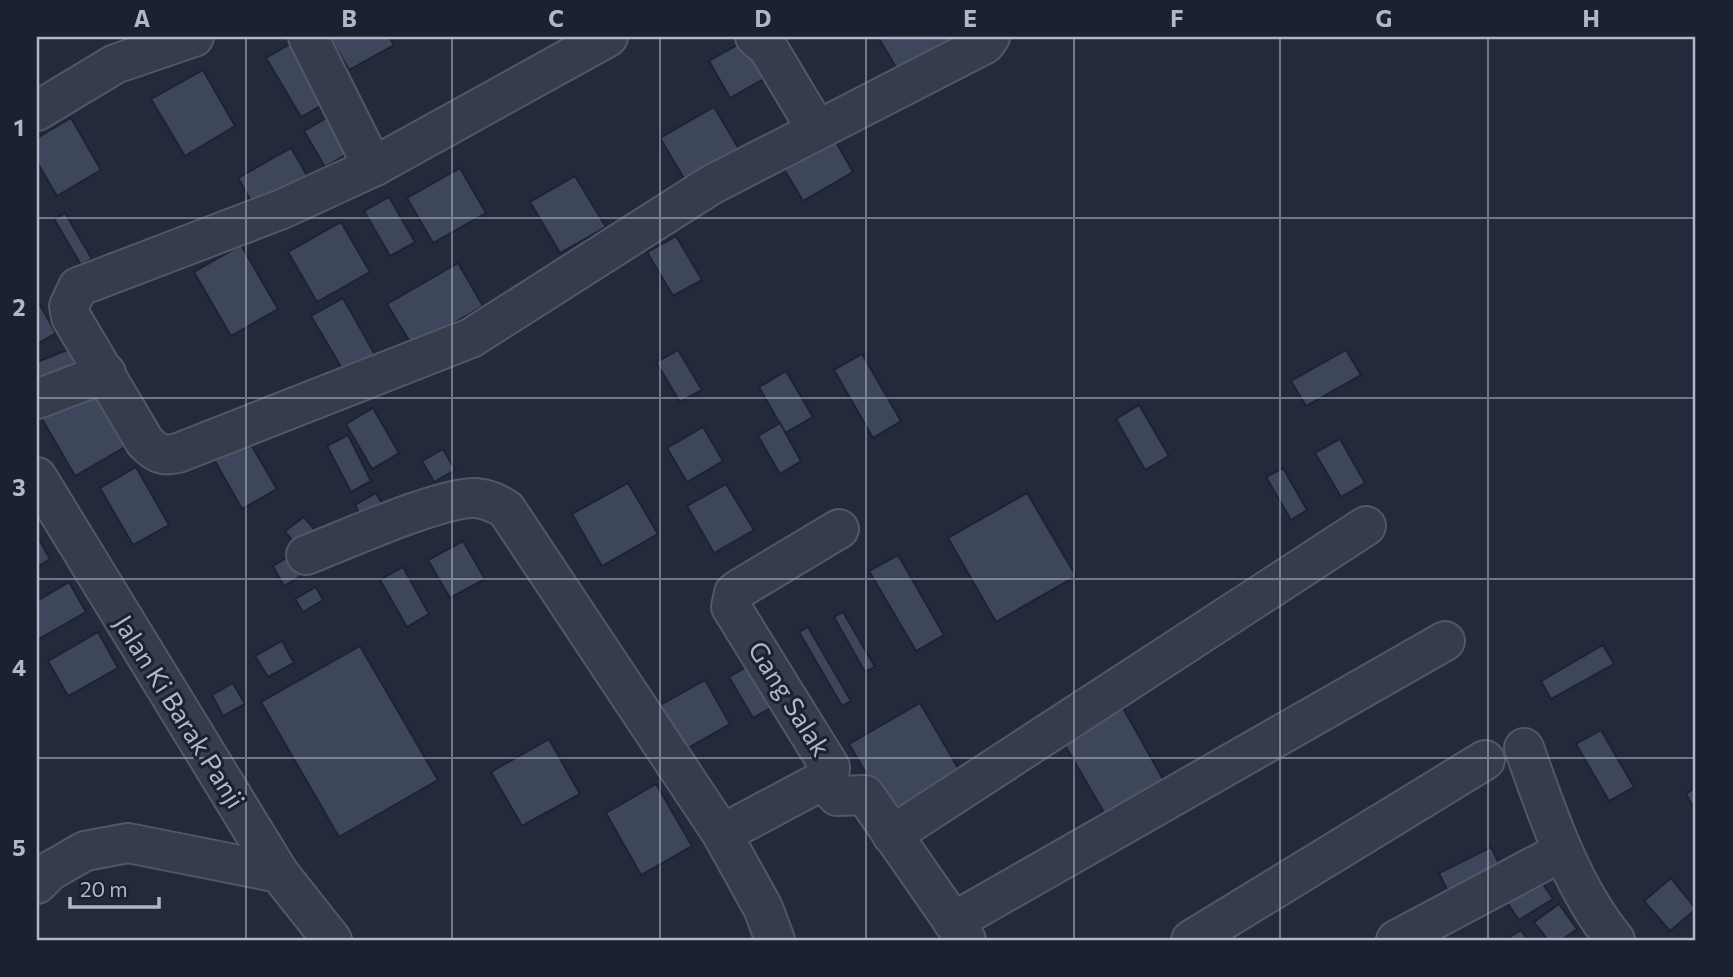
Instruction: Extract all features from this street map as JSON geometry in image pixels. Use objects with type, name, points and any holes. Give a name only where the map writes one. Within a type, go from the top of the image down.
[{"type":"street","points":[[37,111],[115,64],[194,37]]},
{"type":"street","points":[[308,37],[373,167]]},
{"type":"street","points":[[607,37],[373,167],[282,209],[78,287],[69,306],[71,317],[145,442],[156,453],[178,453],[471,338],[712,185],[989,38]]},
{"type":"street","points":[[755,37],[768,48],[817,130]]},
{"type":"street","points":[[37,399],[106,373]]},
{"type":"street","name":"Jalan Ki Barak Panji","points":[[37,477],[279,873],[332,940]]},
{"type":"street","points":[[306,555],[444,503],[474,498],[492,501],[506,509],[722,834],[763,908],[775,940]]},
{"type":"street","points":[[892,835],[1366,526]]},
{"type":"street","name":"Gang Salak","points":[[722,834],[829,777],[830,767],[731,607],[734,593],[839,529]]},
{"type":"street","points":[[823,781],[837,796],[865,794],[960,931],[1445,641]]},
{"type":"street","points":[[1524,748],[1562,852],[1598,935]]},
{"type":"street","points":[[1192,940],[1485,760]]},
{"type":"street","points":[[37,884],[50,871],[85,851],[128,843],[279,873]]},
{"type":"street","points":[[1396,940],[1562,852]]},
{"type":"building","points":[[330,37],[389,37],[394,45],[349,70]]},
{"type":"building","points":[[878,37],[953,37],[956,42],[900,74]]},
{"type":"building","points":[[748,39],[769,76],[730,98],[709,61]]},
{"type":"building","points":[[297,40],[331,100],[301,117],[266,58]]},
{"type":"building","points":[[203,70],[235,126],[185,156],[151,99]]},
{"type":"building","points":[[714,107],[739,149],[685,180],[660,138]]},
{"type":"building","points":[[337,112],[357,148],[325,167],[304,131]]},
{"type":"building","points":[[71,118],[101,170],[57,196],[37,162],[37,138]]},
{"type":"building","points":[[832,135],[853,172],[803,201],[781,164]]},
{"type":"building","points":[[291,148],[311,182],[258,213],[238,178]]},
{"type":"building","points":[[460,168],[486,213],[433,243],[407,198]]},
{"type":"building","points":[[575,176],[606,227],[560,253],[530,202]]},
{"type":"building","points":[[389,197],[415,242],[390,256],[364,211]]},
{"type":"building","points":[[65,213],[92,259],[81,265],[54,219]]},
{"type":"building","points":[[341,222],[370,272],[317,302],[288,252]]},
{"type":"building","points":[[676,236],[702,280],[673,296],[647,252]]},
{"type":"building","points":[[241,245],[278,309],[231,336],[194,272]]},
{"type":"building","points":[[458,263],[483,306],[413,347],[387,304]]},
{"type":"building","points":[[343,298],[378,360],[347,377],[311,316]]},
{"type":"building","points":[[37,300],[56,333],[37,344]]},
{"type":"building","points":[[72,348],[81,373],[37,390],[37,362]]},
{"type":"building","points":[[678,350],[702,390],[680,402],[656,362]]},
{"type":"building","points":[[1346,350],[1361,375],[1306,406],[1291,381]]},
{"type":"building","points":[[862,354],[901,421],[873,438],[834,370]]},
{"type":"building","points":[[786,371],[813,417],[785,433],[759,387]]},
{"type":"building","points":[[100,377],[137,440],[75,476],[38,412]]},
{"type":"building","points":[[1139,405],[1169,456],[1145,470],[1116,419]]},
{"type":"building","points":[[373,408],[399,453],[372,469],[346,424]]},
{"type":"building","points":[[780,423],[801,461],[780,474],[758,436]]},
{"type":"building","points":[[703,427],[723,461],[687,482],[667,448]]},
{"type":"building","points":[[348,435],[371,481],[351,492],[327,446]]},
{"type":"building","points":[[246,436],[277,489],[242,509],[212,456]]},
{"type":"building","points":[[1340,439],[1365,483],[1341,497],[1315,453]]},
{"type":"building","points":[[443,449],[455,470],[434,482],[422,461]]},
{"type":"building","points":[[136,467],[169,525],[133,545],[100,488]]},
{"type":"building","points":[[1283,468],[1307,510],[1291,520],[1266,477]]},
{"type":"building","points":[[628,483],[658,534],[602,566],[572,514]]},
{"type":"building","points":[[726,484],[754,530],[714,553],[687,506]]},
{"type":"building","points":[[376,493],[388,514],[366,526],[355,505]]},
{"type":"building","points":[[1027,493],[1076,576],[996,622],[948,538]]},
{"type":"building","points":[[304,517],[319,535],[299,550],[285,531]]},
{"type":"building","points":[[37,536],[50,559],[37,567]]},
{"type":"building","points":[[463,541],[485,579],[450,598],[428,560]]},
{"type":"building","points":[[296,552],[307,572],[284,586],[273,566]]},
{"type":"building","points":[[898,555],[944,635],[916,651],[869,571]]},
{"type":"building","points":[[403,567],[429,614],[407,627],[380,580]]},
{"type":"building","points":[[69,582],[86,612],[37,640],[37,601]]},
{"type":"building","points":[[316,587],[323,600],[303,612],[295,599]]},
{"type":"building","points":[[843,612],[875,667],[865,672],[834,617]]},
{"type":"building","points":[[808,627],[851,701],[842,706],[799,632]]},
{"type":"building","points":[[98,632],[118,668],[68,696],[48,661]]},
{"type":"building","points":[[282,641],[294,663],[268,677],[255,656]]},
{"type":"building","points":[[1603,645],[1614,664],[1551,699],[1541,681]]},
{"type":"building","points":[[360,646],[438,780],[339,837],[261,702]]},
{"type":"building","points":[[759,660],[783,701],[753,718],[729,677]]},
{"type":"building","points":[[705,680],[730,724],[681,752],[655,708]]},
{"type":"building","points":[[233,683],[245,704],[223,716],[212,695]]},
{"type":"building","points":[[920,703],[961,773],[889,813],[849,744]]},
{"type":"building","points":[[1123,708],[1168,788],[1109,821],[1063,742]]},
{"type":"building","points":[[1601,730],[1634,787],[1609,801],[1576,744]]},
{"type":"building","points":[[549,739],[580,794],[522,826],[491,772]]},
{"type":"building","points":[[656,784],[692,846],[641,875],[606,813]]},
{"type":"building","points":[[1696,787],[1696,812],[1686,794]]},
{"type":"building","points":[[1491,847],[1506,878],[1454,904],[1439,873]]},
{"type":"building","points":[[1537,875],[1553,899],[1519,920],[1503,897]]},
{"type":"building","points":[[1671,878],[1696,909],[1670,931],[1644,901]]},
{"type":"building","points":[[1559,904],[1577,929],[1562,940],[1548,940],[1534,922]]},
{"type":"building","points":[[1521,930],[1528,940],[1505,940]]}]
